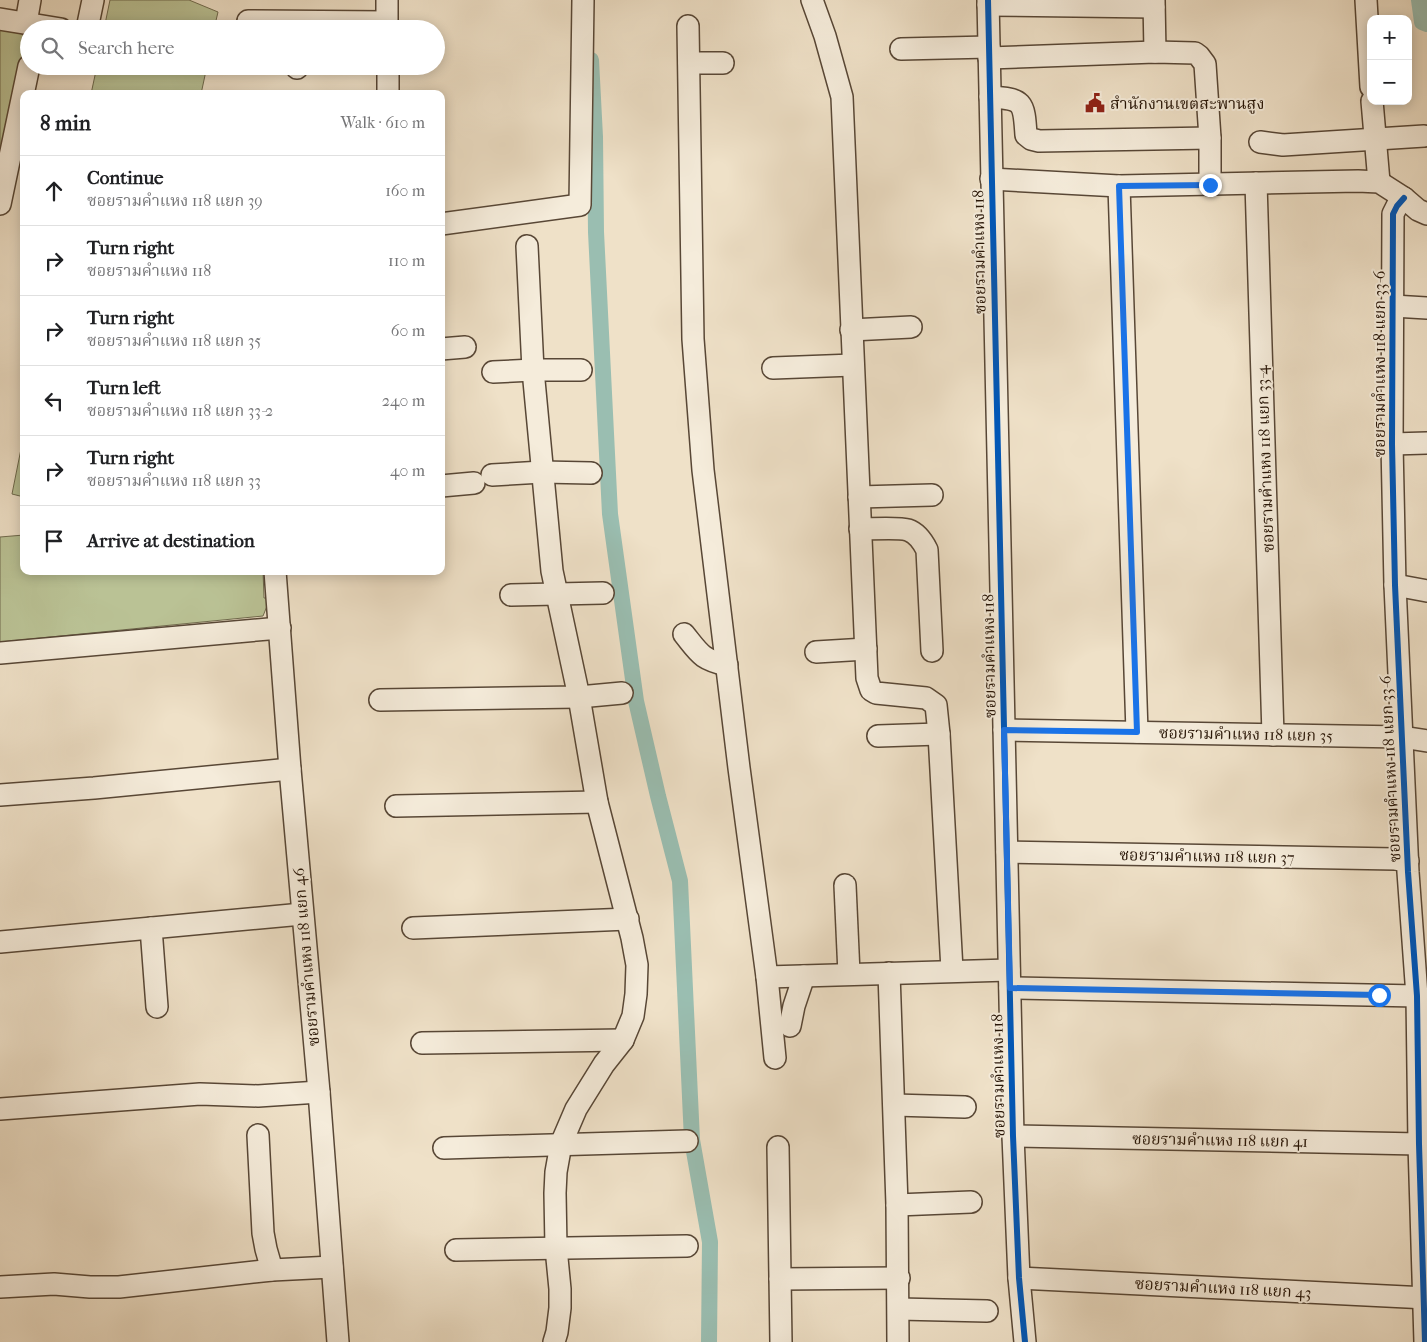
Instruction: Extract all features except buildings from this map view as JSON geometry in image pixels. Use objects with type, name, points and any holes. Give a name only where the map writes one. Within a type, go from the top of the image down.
[{"type":"street","points":[[30,0],[33,20]]},
{"type":"street","points":[[89,20],[93,0]]},
{"type":"street","points":[[387,0],[387,20]]},
{"type":"street","points":[[445,223],[580,205],[583,0]]},
{"type":"street","points":[[812,0],[825,36],[842,98],[867,678],[872,690],[876,693],[926,698],[936,705],[952,970]]},
{"type":"street","points":[[1366,0],[1369,60]]},
{"type":"street","points":[[988,3],[1154,3],[1156,52]]},
{"type":"street","name":"ซอยรามคำแหง 118","points":[[988,3],[1013,1136],[1019,1278],[1025,1342]]},
{"type":"street","points":[[0,19],[20,23]]},
{"type":"street","points":[[688,26],[693,339],[703,470],[739,768],[767,976],[775,1058]]},
{"type":"street","points":[[901,49],[989,53],[1195,53],[1205,64],[1210,138],[1210,185]]},
{"type":"street","points":[[689,63],[723,63]]},
{"type":"street","points":[[24,90],[27,75]]},
{"type":"street","points":[[388,75],[388,90]]},
{"type":"street","points":[[990,97],[1012,98],[1020,103],[1025,115],[1026,135],[1031,139],[1039,141],[1210,138]]},
{"type":"street","points":[[1372,105],[1379,182]]},
{"type":"street","points":[[0,204],[20,109]]},
{"type":"street","points":[[1260,142],[1283,144],[1424,136]]},
{"type":"street","points":[[991,179],[1119,186],[1358,180],[1379,182],[1404,198],[1418,210],[1427,214]]},
{"type":"street","name":"ซอยรามคำแหง 118 แยก 33-4","points":[[1256,184],[1273,735]]},
{"type":"street","points":[[1119,186],[1137,732]]},
{"type":"street","name":"ซอยรามคำแหง 118 แยก 33-6","points":[[1404,198],[1393,214],[1392,444],[1395,585],[1402,737],[1414,871],[1421,1005],[1425,1342]]},
{"type":"street","points":[[526,246],[533,370],[552,571],[597,802],[628,920],[637,965],[633,1016],[623,1040],[589,1086],[576,1109],[561,1144],[556,1172],[555,1194],[560,1308],[554,1342]]},
{"type":"street","points":[[1393,306],[1427,308]]},
{"type":"street","points":[[851,330],[911,327]]},
{"type":"street","points":[[445,349],[465,347]]},
{"type":"street","points":[[773,368],[853,366]]},
{"type":"street","points":[[493,372],[581,370]]},
{"type":"street","points":[[1392,444],[1427,443]]},
{"type":"street","points":[[445,485],[542,472],[591,473]]},
{"type":"street","points":[[859,497],[932,496]]},
{"type":"street","points":[[860,529],[907,530],[923,542],[927,550],[932,651]]},
{"type":"street","name":"ซอยรามคำแหง 118 แยก 46","points":[[275,575],[338,1342]]},
{"type":"street","points":[[1395,585],[1427,591]]},
{"type":"street","points":[[511,595],[603,594]]},
{"type":"street","points":[[0,653],[280,628]]},
{"type":"street","points":[[684,634],[703,658],[727,665]]},
{"type":"street","points":[[816,652],[866,649]]},
{"type":"street","points":[[380,700],[578,697],[622,693]]},
{"type":"street","name":"ซอยรามคำแหง 118 แยก 35","points":[[1004,730],[1402,737],[1427,741]]},
{"type":"street","points":[[878,736],[939,734]]},
{"type":"street","points":[[0,795],[290,769]]},
{"type":"street","points":[[396,806],[597,802]]},
{"type":"street","name":"ซอยรามคำแหง 118 แยก 37","points":[[1007,852],[1385,859],[1414,871]]},
{"type":"street","points":[[845,885],[849,974]]},
{"type":"street","points":[[0,942],[302,914]]},
{"type":"street","points":[[413,928],[628,920]]},
{"type":"street","points":[[151,928],[157,1007]]},
{"type":"street","points":[[767,976],[952,970],[1009,979],[1421,1005]]},
{"type":"street","points":[[889,973],[899,1278],[898,1342]]},
{"type":"street","points":[[790,1026],[794,1006],[804,976]]},
{"type":"street","points":[[422,1043],[623,1040]]},
{"type":"street","points":[[0,1110],[200,1094],[258,1096],[319,1092]]},
{"type":"street","points":[[894,1105],[965,1107]]},
{"type":"street","points":[[258,1135],[264,1233],[272,1270]]},
{"type":"street","name":"ซอยรามคำแหง 118 แยก 41","points":[[1013,1136],[1423,1145]]},
{"type":"street","points":[[444,1148],[687,1141]]},
{"type":"street","points":[[778,1147],[781,1342]]},
{"type":"street","points":[[897,1205],[971,1202]]},
{"type":"street","points":[[456,1250],[687,1246]]},
{"type":"street","points":[[0,1287],[54,1284],[119,1287],[272,1270],[332,1267]]},
{"type":"street","points":[[780,1279],[899,1278]]},
{"type":"street","name":"ซอยรามคำแหง 118 แยก 43","points":[[1019,1278],[1425,1298]]},
{"type":"street","points":[[899,1310],[988,1311]]},
{"type":"green space","points":[[110,0],[189,0],[218,12],[216,20],[106,20]]},
{"type":"green space","points":[[0,25],[20,30],[20,75],[0,175]]},
{"type":"green space","points":[[95,75],[205,75],[202,90],[92,90]]},
{"type":"green space","points":[[20,454],[20,496],[12,494]]},
{"type":"green space","points":[[20,535],[20,575],[263,575],[264,598],[267,598],[267,606],[263,616],[0,642],[0,537]]},
{"type":"waterway","points":[[1419,0],[1422,22],[1427,24]]},
{"type":"waterway","points":[[591,60],[595,137],[596,232],[610,514],[636,701],[680,881],[692,1140],[710,1242],[709,1342]]},
{"type":"cycle path","points":[[988,0],[1013,1136],[1019,1278],[1025,1342]]},
{"type":"cycle path","points":[[1404,198],[1393,214],[1392,444],[1395,585],[1408,872],[1417,996],[1425,1342]]},
{"type":"place","name":"สำนักงานเขตสะพานสูง","points":[[1095,103]]},
{"type":"route","points":[[1210,185],[1119,186],[1137,732],[1004,730],[1010,988],[1379,995]]}]
